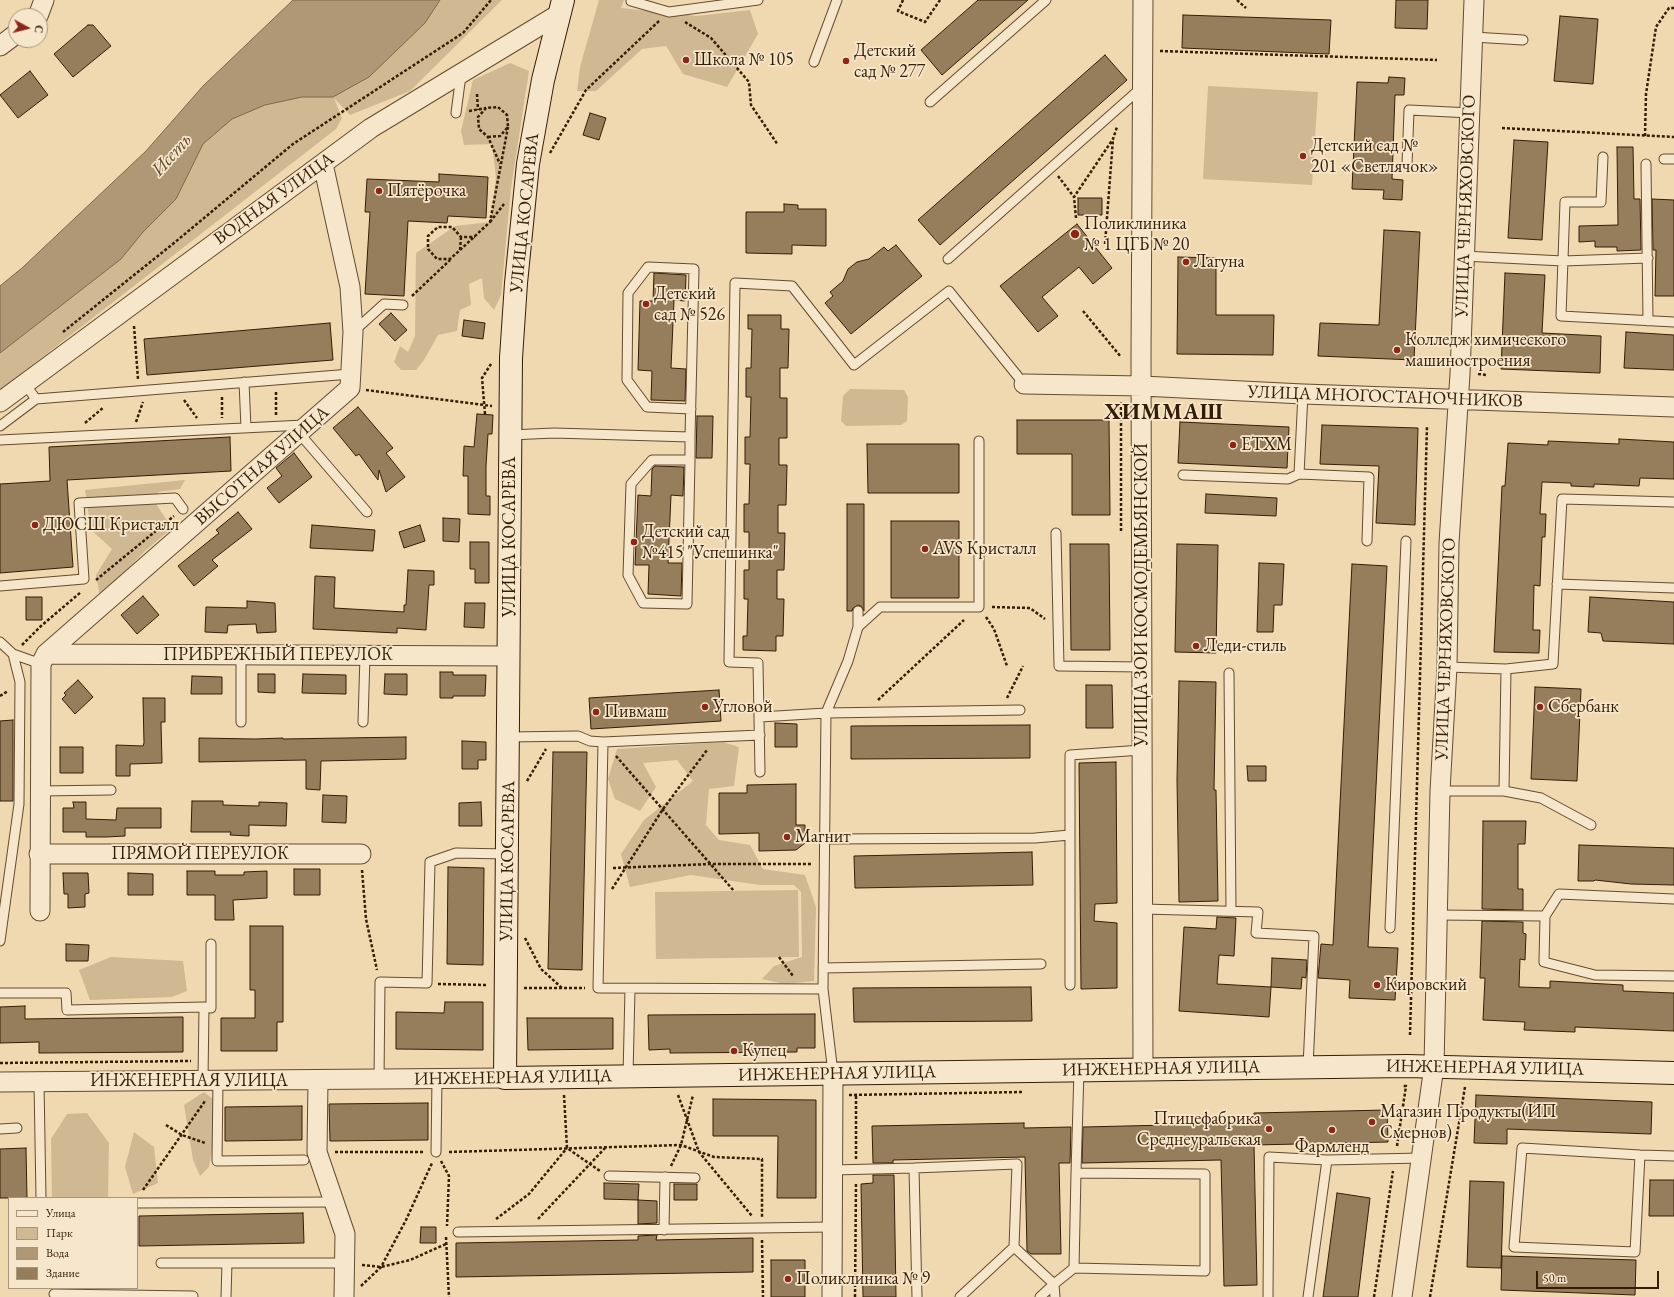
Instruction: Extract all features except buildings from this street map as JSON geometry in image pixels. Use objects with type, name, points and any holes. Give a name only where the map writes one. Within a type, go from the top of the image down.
[{"type":"street","name":"УЛИЦА ЗОИ КОСМОДЕМЬЯНСКОЙ","points":[[1143,0],[1143,1069]]},
{"type":"street","name":"УЛИЦА ЧЕРНЯХОВСКОГО","points":[[1402,1297],[1434,1066],[1440,791],[1447,667],[1449,543],[1458,400],[1474,0]]},
{"type":"street","name":"ВОДНАЯ УЛИЦА","points":[[0,402],[372,128],[461,75],[561,7]]},
{"type":"street","name":"УЛИЦА КОСАРЕВА","points":[[505,1078],[515,987],[508,854],[511,358],[527,171],[543,80],[561,7]]},
{"type":"street","points":[[323,164],[350,287],[352,332],[351,381]]},
{"type":"street","name":"ВЫСОТНАЯ УЛИЦА","points":[[44,659],[304,429],[351,381]]},
{"type":"street","name":"УЛИЦА МНОГОСТАНОЧНИКОВ","points":[[1024,384],[1142,386],[1303,394],[1674,407]]},
{"type":"street","name":"ПРИБРЕЖНЫЙ ПЕРЕУЛОК","points":[[44,659],[241,655],[509,656]]},
{"type":"street","points":[[40,911],[40,791],[44,659]]},
{"type":"street","name":"ПРЯМОЙ ПЕРЕУЛОК","points":[[39,854],[361,854]]},
{"type":"street","name":"ИНЖЕНЕРНАЯ УЛИЦА","points":[[0,1082],[379,1080],[628,1076],[697,1088],[833,1073],[1434,1066],[1674,1072]]},
{"type":"street","points":[[832,1297],[833,1073]]},
{"type":"street","points":[[318,1080],[311,1156],[334,1202],[344,1234],[344,1297]]},
{"type":"lane","points":[[631,0],[669,12],[758,0]]},
{"type":"lane","points":[[814,62],[837,0]]},
{"type":"lane","points":[[930,102],[1046,0]]},
{"type":"lane","points":[[1473,37],[1523,40]]},
{"type":"lane","points":[[456,113],[461,75]]},
{"type":"lane","points":[[948,259],[1142,87]]},
{"type":"lane","points":[[1407,165],[1409,110],[1470,113]]},
{"type":"lane","points":[[1603,157],[1601,202],[1565,202],[1561,316],[1674,322]]},
{"type":"lane","points":[[1664,159],[1674,159]]},
{"type":"lane","points":[[1646,164],[1648,321]]},
{"type":"lane","points":[[1463,256],[1563,260],[1648,258]]},
{"type":"lane","points":[[690,460],[652,460],[630,484],[628,575],[643,603],[687,604],[694,269],[648,268],[628,293],[627,380],[647,407],[691,410]]},
{"type":"lane","points":[[760,772],[758,663],[729,662],[735,283],[792,286],[854,365],[949,291],[1024,384]]},
{"type":"lane","points":[[352,332],[384,304],[403,305]]},
{"type":"lane","points":[[0,426],[36,399],[276,380],[351,381]]},
{"type":"lane","points":[[244,382],[246,428]]},
{"type":"lane","points":[[24,383],[36,399]]},
{"type":"lane","points":[[1299,474],[1303,394]]},
{"type":"lane","points":[[0,440],[276,426],[304,429],[367,512]]},
{"type":"lane","points":[[510,435],[554,433],[690,437]]},
{"type":"lane","points":[[858,627],[880,607],[979,607],[979,441]]},
{"type":"lane","points":[[1183,475],[1288,479],[1299,474],[1369,477],[1367,541]]},
{"type":"lane","points":[[0,586],[84,579],[79,503],[175,498],[183,509]]},
{"type":"lane","points":[[1447,667],[1506,669],[1553,664],[1562,499],[1674,502]]},
{"type":"lane","points":[[1056,533],[1059,666],[1142,667]]},
{"type":"lane","points":[[1390,928],[1406,541]]},
{"type":"lane","points":[[1557,584],[1674,588]]},
{"type":"lane","points":[[833,1073],[823,989],[826,713],[848,661],[858,627],[858,611]]},
{"type":"lane","points":[[0,642],[13,654],[20,682],[19,804],[0,941]]},
{"type":"lane","points":[[13,654],[44,659]]},
{"type":"lane","points":[[241,655],[241,722]]},
{"type":"lane","points":[[363,722],[365,656]]},
{"type":"lane","points":[[1504,791],[1506,669]]},
{"type":"lane","points":[[1229,673],[1231,911]]},
{"type":"lane","points":[[760,717],[826,713],[1020,710]]},
{"type":"lane","points":[[509,737],[578,736],[590,741],[603,742],[760,735]]},
{"type":"lane","points":[[603,742],[598,988],[823,989]]},
{"type":"lane","points":[[1070,985],[1070,755],[1142,750]]},
{"type":"lane","points":[[40,791],[111,790]]},
{"type":"lane","points":[[1440,791],[1504,791],[1540,798],[1553,806],[1591,824]]},
{"type":"lane","points":[[824,839],[1035,838],[1070,835]]},
{"type":"lane","points":[[379,1080],[380,982],[427,984],[430,862],[456,853],[508,854]]},
{"type":"lane","points":[[1674,899],[1559,894],[1544,916],[1544,962],[1595,975],[1674,976]]},
{"type":"lane","points":[[1143,909],[1258,912],[1256,933],[1314,936],[1308,1067]]},
{"type":"lane","points":[[1437,915],[1544,916]]},
{"type":"lane","points":[[0,993],[66,993],[67,1010],[211,1008],[211,944]]},
{"type":"lane","points":[[823,968],[1041,964]]},
{"type":"lane","points":[[628,1076],[630,989]]},
{"type":"lane","points":[[204,1007],[210,1080],[218,1099],[217,1161],[311,1156]]},
{"type":"lane","points":[[1074,1268],[1079,1070]]},
{"type":"lane","points":[[436,1152],[437,1079]]},
{"type":"lane","points":[[39,1082],[41,1197]]},
{"type":"lane","points":[[0,1129],[16,1128]]},
{"type":"lane","points":[[1640,1155],[1635,1252],[1514,1247],[1522,1148],[1674,1156]]},
{"type":"lane","points":[[1268,1297],[1268,1157],[1327,1160],[1422,1158]]},
{"type":"lane","points":[[1308,1297],[1327,1160]]},
{"type":"lane","points":[[833,1170],[1017,1164],[1014,1247],[960,1297]]},
{"type":"lane","points":[[914,1168],[916,1297]]},
{"type":"lane","points":[[1040,1297],[1074,1268],[1205,1271],[1205,1174],[1076,1173]]},
{"type":"lane","points":[[609,1176],[695,1178]]},
{"type":"lane","points":[[664,1230],[665,1177]]},
{"type":"lane","points":[[138,1203],[334,1202]]},
{"type":"lane","points":[[458,1232],[832,1227]]},
{"type":"lane","points":[[1014,1247],[1054,1284],[1055,1297]]},
{"type":"lane","points":[[161,1263],[343,1263]]},
{"type":"lane","points":[[226,1297],[227,1263]]},
{"type":"lane","points":[[53,1293],[193,1296]]},
{"type":"path","points":[[62,332],[174,243],[293,144],[463,33],[491,0]]},
{"type":"path","points":[[903,0],[898,11],[925,22],[940,0]]},
{"type":"path","points":[[1237,0],[1246,8]]},
{"type":"path","points":[[1645,136],[1646,94],[1656,27],[1668,8],[1674,8]]},
{"type":"path","points":[[549,155],[586,90],[669,12],[711,38],[749,82],[751,105],[778,145]]},
{"type":"path","points":[[1153,51],[1437,60]]},
{"type":"path","points":[[477,94],[478,110]]},
{"type":"path","points":[[456,113],[498,107],[507,115],[508,127],[490,222]]},
{"type":"path","points":[[486,108],[478,117],[479,129],[488,137],[501,165]]},
{"type":"path","points":[[1074,197],[1113,138],[1118,126]]},
{"type":"path","points":[[488,137],[500,136],[508,127]]},
{"type":"path","points":[[1502,128],[1674,137]]},
{"type":"path","points":[[1105,244],[1113,138]]},
{"type":"path","points":[[1052,168],[1074,197],[1076,218]]},
{"type":"path","points":[[403,305],[490,222],[508,200]]},
{"type":"path","points":[[450,259],[437,259],[428,249],[428,236],[438,226],[452,227],[461,237],[460,250]]},
{"type":"path","points":[[461,237],[475,237]]},
{"type":"path","points":[[1082,311],[1121,357]]},
{"type":"path","points":[[132,434],[143,390],[134,326]]},
{"type":"path","points":[[485,414],[482,378],[492,363],[511,358]]},
{"type":"path","points":[[1474,374],[1487,375]]},
{"type":"path","points":[[276,380],[276,426]]},
{"type":"path","points":[[351,381],[484,405],[511,408]]},
{"type":"path","points":[[222,384],[222,429]]},
{"type":"path","points":[[175,388],[206,430]]},
{"type":"path","points":[[69,437],[121,392]]},
{"type":"path","points":[[1410,1035],[1427,426]]},
{"type":"path","points":[[94,582],[183,509]]},
{"type":"path","points":[[13,654],[41,626],[82,592]]},
{"type":"path","points":[[865,713],[979,607],[1030,608],[1058,629]]},
{"type":"path","points":[[979,607],[994,629],[1008,666]]},
{"type":"path","points":[[1002,710],[1023,666]]},
{"type":"path","points":[[527,782],[545,750],[569,736]]},
{"type":"path","points":[[600,908],[627,868],[663,809],[717,736]]},
{"type":"path","points":[[603,742],[734,891]]},
{"type":"path","points":[[361,854],[366,919],[380,982]]},
{"type":"path","points":[[601,868],[711,864],[824,864]]},
{"type":"path","points":[[525,937],[541,969],[562,988]]},
{"type":"path","points":[[779,957],[802,989]]},
{"type":"path","points":[[427,984],[598,988]]},
{"type":"path","points":[[1374,1297],[1406,1086],[1398,1086]]},
{"type":"path","points":[[1430,1297],[1465,1087]]},
{"type":"path","points":[[671,1095],[678,1095],[697,1088]]},
{"type":"path","points":[[665,1177],[681,1145],[687,1119],[697,1088]]},
{"type":"path","points":[[833,1095],[1030,1092]]},
{"type":"path","points":[[557,1095],[572,1095]]},
{"type":"path","points":[[480,1232],[529,1194],[567,1148],[564,1095]]},
{"type":"path","points":[[678,1095],[699,1152],[762,1228]]},
{"type":"path","points":[[855,1297],[856,1095]]},
{"type":"path","points":[[142,1192],[207,1099],[218,1099]]},
{"type":"path","points":[[166,1125],[182,1135],[218,1147]]},
{"type":"path","points":[[311,1156],[681,1145],[714,1157],[762,1159],[763,1297]]},
{"type":"path","points":[[526,1231],[607,1147]]},
{"type":"path","points":[[567,1148],[590,1165],[609,1176]]},
{"type":"path","points":[[436,1152],[449,1176],[447,1229]]},
{"type":"path","points":[[360,1287],[380,1267],[406,1220],[436,1152]]},
{"type":"path","points":[[343,1263],[380,1267],[410,1260],[446,1244],[458,1232]]},
{"type":"path","points":[[446,1236],[448,1297]]},
{"type":"green space","points":[[440,0],[502,0],[410,91],[350,115],[334,98],[342,118],[336,129],[0,390],[0,353],[121,259],[191,168],[203,144],[232,119],[265,105],[302,97],[333,97],[425,23]]},
{"type":"green space","points":[[599,0],[624,0],[621,8],[697,16],[750,10],[758,34],[727,87],[683,74],[666,46],[642,49],[596,91],[577,91],[580,67]]},
{"type":"green space","points":[[510,63],[529,71],[511,188],[501,295],[494,310],[484,298],[482,278],[469,284],[471,305],[460,310],[457,331],[438,335],[424,360],[416,370],[401,370],[394,362],[400,346],[408,352],[415,336],[416,253],[455,226],[491,222],[496,178],[492,144],[464,145],[461,131],[473,80]]},
{"type":"green space","points":[[1208,86],[1318,92],[1312,185],[1203,179]]},
{"type":"green space","points":[[850,389],[904,390],[908,397],[907,421],[901,425],[846,426],[841,421],[843,396]]},
{"type":"green space","points":[[185,480],[180,489],[158,492],[156,504],[172,528],[145,551],[100,597],[96,575],[112,549],[91,530],[85,490]]},
{"type":"green space","points":[[723,742],[739,747],[734,786],[709,789],[706,825],[719,840],[750,845],[763,869],[805,875],[816,907],[814,981],[785,984],[762,979],[774,966],[802,957],[801,892],[794,885],[760,885],[691,875],[630,887],[621,854],[644,820],[693,781],[677,760],[643,763],[656,787],[640,811],[615,799],[608,779],[617,749]]},
{"type":"green space","points":[[798,890],[799,957],[656,959],[655,892]]},
{"type":"green space","points":[[111,957],[183,961],[187,991],[172,997],[90,1000],[79,970]]},
{"type":"green space","points":[[204,1092],[220,1105],[209,1167],[200,1176],[193,1160],[184,1105]]},
{"type":"green space","points":[[87,1113],[109,1143],[108,1197],[52,1197],[51,1139],[67,1114]]},
{"type":"green space","points":[[134,1132],[154,1147],[158,1183],[133,1194],[125,1167]]},
{"type":"water","name":"Исеть","points":[[293,0],[440,0],[425,23],[369,77],[333,97],[302,97],[265,105],[232,119],[203,144],[176,199],[143,232],[121,259],[0,353],[0,286],[22,268],[146,151],[203,86]]},
{"type":"place","name":"Школа № 105","points":[[686,60]]},
{"type":"place","name":"Детcкий сад № 277","points":[[846,61]]},
{"type":"place","name":"Детский сад № 201 «Светлячок»","points":[[1303,156]]},
{"type":"place","name":"Пятёрочка","points":[[379,191]]},
{"type":"place","name":"Поликлиника № 1 ЦГБ № 20","points":[[1075,234]]},
{"type":"place","name":"Лагуна","points":[[1186,262]]},
{"type":"place","name":"Детcкий сад № 526","points":[[646,304]]},
{"type":"place","name":"Колледж химического машиностроения","points":[[1397,350]]},
{"type":"place","name":"ЕТХМ","points":[[1233,445]]},
{"type":"place","name":"ДЮСШ Кристалл","points":[[35,525]]},
{"type":"place","name":"Детский сад №415 \"Успешинка\"","points":[[634,542]]},
{"type":"place","name":"AVS Кристалл","points":[[925,549]]},
{"type":"place","name":"Леди-стиль","points":[[1196,646]]},
{"type":"place","name":"Угловой","points":[[705,707]]},
{"type":"place","name":"Сбербанк","points":[[1540,707]]},
{"type":"place","name":"Пивмаш","points":[[596,712]]},
{"type":"place","name":"Магнит","points":[[787,837]]},
{"type":"place","name":"Кировский","points":[[1377,985]]},
{"type":"place","name":"Купец","points":[[734,1051]]},
{"type":"place","name":"Магазин Продукты(ИП Смернов)","points":[[1372,1122]]},
{"type":"place","name":"Птицефабрика Среднеуральская","points":[[1269,1129]]},
{"type":"place","name":"Фармленд","points":[[1332,1130]]},
{"type":"place","name":"Поликлиника № 9","points":[[788,1279]]},
{"type":"district","name":"ХИММАШ","points":[[1164,413]]}]
